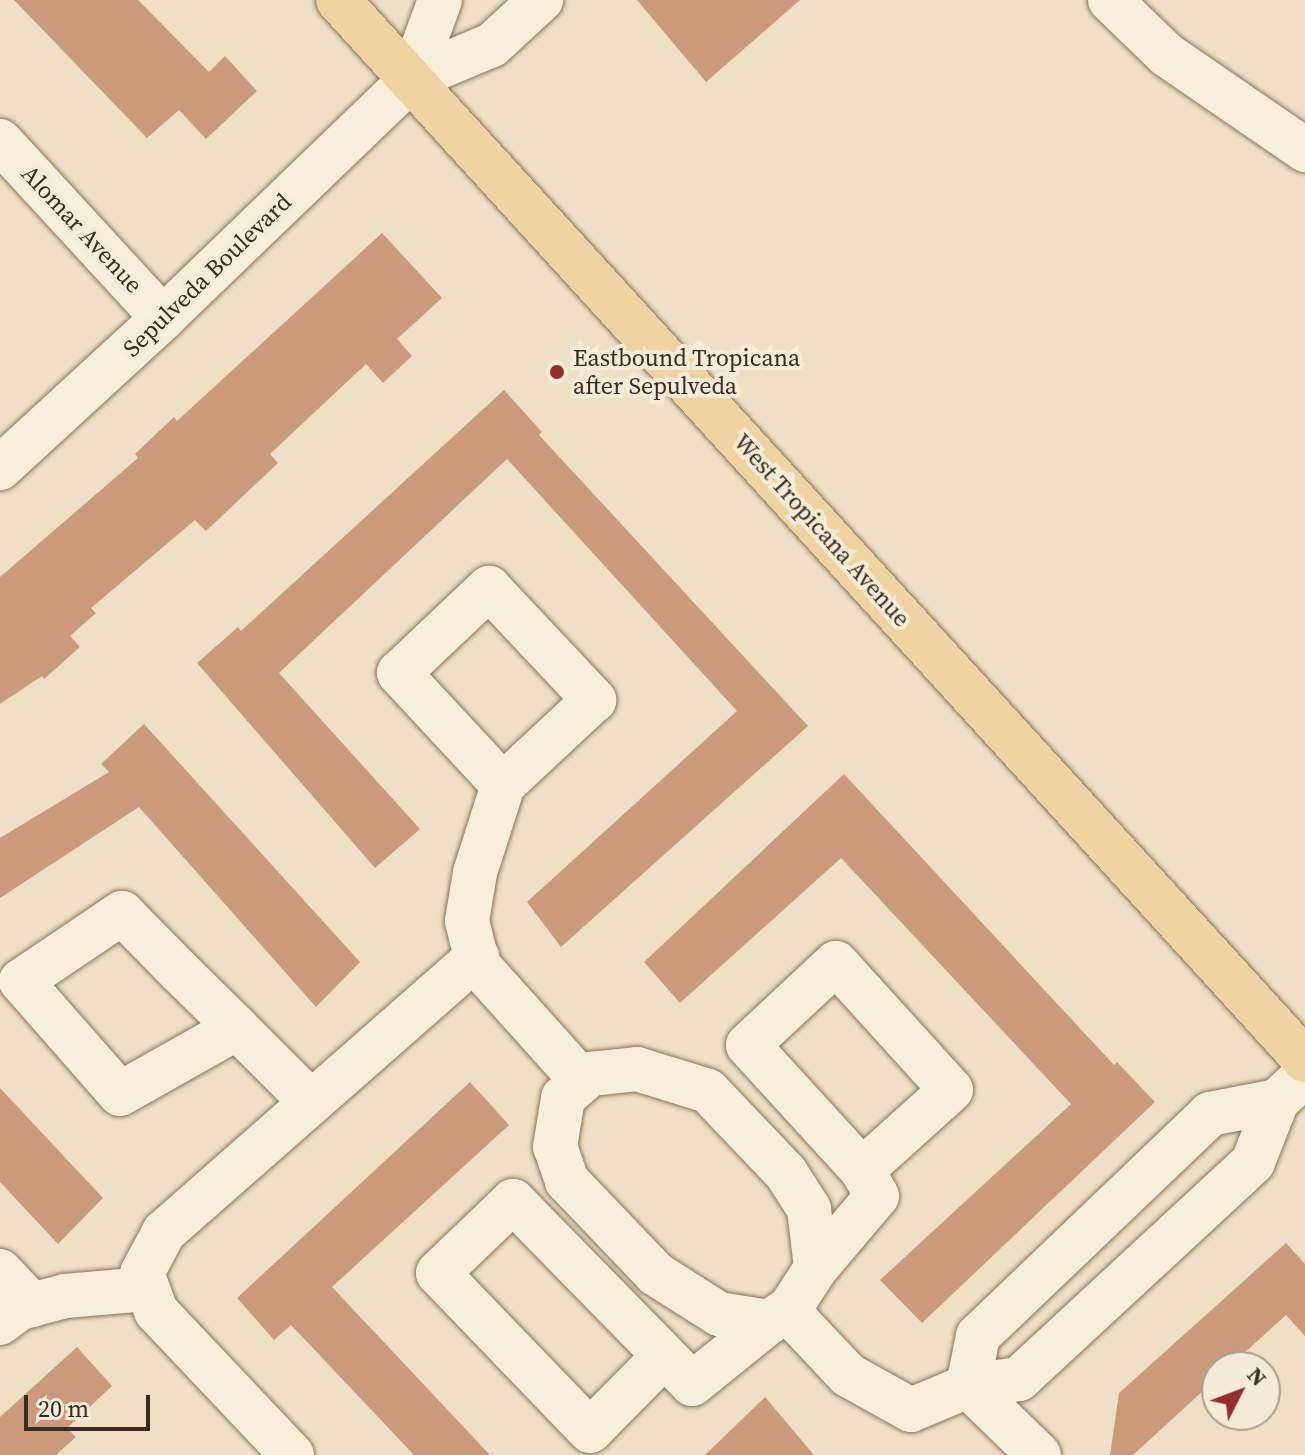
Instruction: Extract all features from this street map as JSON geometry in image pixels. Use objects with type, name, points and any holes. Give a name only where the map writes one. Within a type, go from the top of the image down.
[{"type":"main road","name":"West Tropicana Avenue","points":[[338,0],[1305,1060]]},
{"type":"street","name":"Sepulveda Boulevard","points":[[411,79],[440,0]]},
{"type":"street","name":"Sepulveda Boulevard","points":[[0,468],[163,318],[411,79],[492,45],[541,0]]},
{"type":"street","points":[[1110,0],[1167,55],[1305,150]]},
{"type":"street","name":"Alomar Avenue","points":[[0,141],[163,318]]},
{"type":"street","points":[[503,785],[399,673],[489,588],[594,700],[503,785],[475,873],[467,921],[478,965],[582,1081]]},
{"type":"street","points":[[237,1028],[120,1094],[21,981],[122,913],[237,1028],[311,1102]]},
{"type":"street","points":[[292,1455],[156,1311],[142,1273],[164,1232],[477,957]]},
{"type":"street","points":[[664,1356],[590,1431],[438,1273],[513,1201],[692,1384],[780,1315],[877,1196],[862,1170],[748,1045],[836,963],[951,1090],[862,1170]]},
{"type":"street","points":[[816,1268],[809,1209],[786,1173],[708,1091],[637,1069],[590,1074],[563,1098],[555,1147],[567,1181],[656,1274],[719,1314],[780,1315],[800,1324],[848,1375],[911,1410],[968,1386],[1019,1379],[1253,1162],[1291,1088]]},
{"type":"street","points":[[968,1386],[978,1336],[1210,1114],[1291,1088]]},
{"type":"street","points":[[0,1271],[16,1314],[65,1296],[147,1289]]},
{"type":"street","points":[[968,1386],[1039,1455]]},
{"type":"building","points":[[14,0],[138,0],[209,72],[225,56],[257,91],[206,139],[179,110],[147,138]]},
{"type":"building","points":[[637,0],[800,0],[706,82]]},
{"type":"building","points":[[382,233],[442,298],[397,339],[412,356],[383,383],[366,364],[270,454],[278,463],[206,531],[195,520],[91,608],[96,613],[70,636],[80,647],[44,679],[42,676],[0,704],[0,577],[138,458],[135,454],[174,417],[177,421]]},
{"type":"building","points":[[504,390],[542,432],[539,435],[808,726],[561,947],[527,902],[737,711],[507,459],[279,673],[420,829],[375,868],[197,663],[238,627],[241,631]]},
{"type":"building","points":[[144,724],[360,962],[316,1007],[139,807],[0,898],[0,838],[109,772],[101,764]]},
{"type":"building","points":[[844,774],[1114,1065],[1117,1062],[1155,1102],[922,1323],[880,1280],[1071,1104],[841,858],[680,1003],[644,962]]},
{"type":"building","points":[[470,1082],[509,1125],[332,1287],[490,1455],[414,1455],[291,1325],[274,1340],[237,1298]]},
{"type":"building","points":[[0,1088],[103,1198],[58,1244],[0,1182]]},
{"type":"building","points":[[1286,1243],[1305,1264],[1305,1336],[1286,1315],[1247,1351],[1201,1351],[1201,1393],[1133,1455],[1110,1455],[1119,1393]]},
{"type":"building","points":[[77,1347],[112,1386],[67,1428],[76,1437],[56,1455],[0,1455],[0,1417]]},
{"type":"building","points":[[765,1397],[814,1455],[705,1455]]},
{"type":"place","name":"Eastbound Tropicana after Sepulveda","points":[[557,372]]}]
